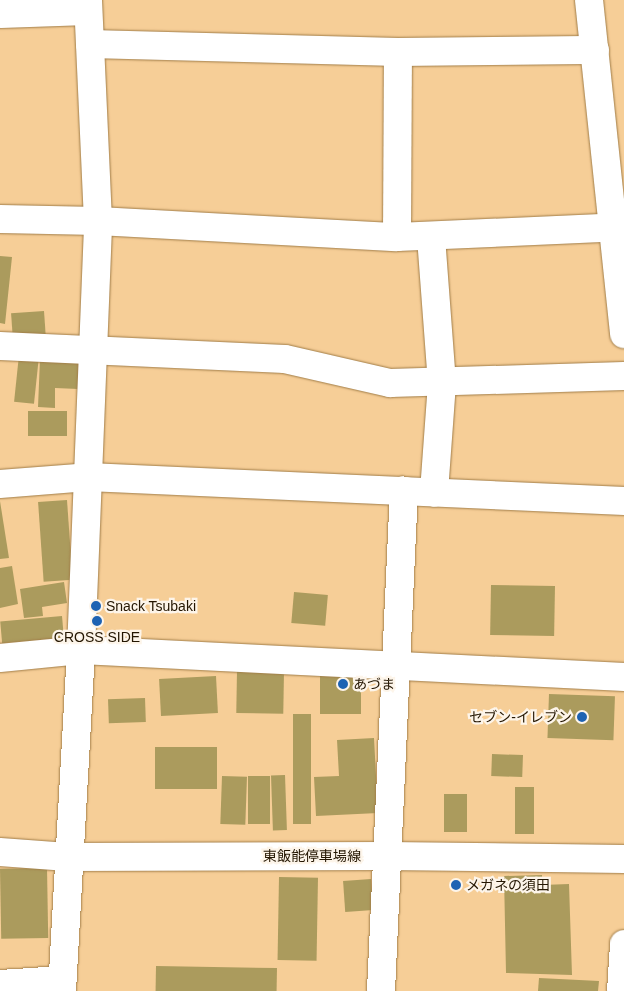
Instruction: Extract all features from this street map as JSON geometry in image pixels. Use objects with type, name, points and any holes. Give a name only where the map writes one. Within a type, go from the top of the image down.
[{"type":"street","points":[[589,0],[619,228],[624,334]]},
{"type":"street","points":[[0,14],[88,6],[98,221],[81,650],[62,986],[0,984]]},
{"type":"street","points":[[90,44],[398,52],[595,50]]},
{"type":"street","points":[[397,237],[398,52]]},
{"type":"street","points":[[0,219],[98,221],[397,237],[619,228]]},
{"type":"street","points":[[431,236],[442,383],[434,493]]},
{"type":"street","points":[[0,346],[285,359],[390,383],[442,383],[624,376]]},
{"type":"street","points":[[0,484],[88,477],[624,501]]},
{"type":"street","points":[[381,991],[404,492]]},
{"type":"street","points":[[0,658],[81,650],[624,677]]},
{"type":"street","name":"東飯能停車場線","points":[[0,852],[68,857],[388,856],[624,859]]},
{"type":"street","points":[[621,991],[624,944]]},
{"type":"building","points":[[0,256],[12,257],[5,324],[0,323]]},
{"type":"building","points":[[44,311],[46,339],[13,341],[11,313]]},
{"type":"building","points":[[19,355],[39,357],[34,404],[14,402]]},
{"type":"building","points":[[40,359],[79,360],[78,389],[55,388],[55,408],[38,407]]},
{"type":"building","points":[[28,411],[67,411],[67,436],[28,436]]},
{"type":"building","points":[[67,500],[73,580],[44,582],[38,502]]},
{"type":"building","points":[[0,501],[9,558],[0,559]]},
{"type":"building","points":[[12,566],[18,604],[0,608],[0,568]]},
{"type":"building","points":[[64,582],[67,603],[42,607],[43,616],[24,618],[20,589]]},
{"type":"building","points":[[491,585],[555,586],[554,636],[490,635]]},
{"type":"building","points":[[294,592],[328,595],[325,626],[291,623]]},
{"type":"building","points":[[62,616],[64,638],[2,643],[0,621]]},
{"type":"building","points":[[237,671],[284,672],[283,714],[236,713]]},
{"type":"building","points":[[216,676],[218,713],[161,716],[159,679]]},
{"type":"building","points":[[320,676],[361,676],[361,714],[320,714]]},
{"type":"building","name":"セブン-イレブン","points":[[549,694],[615,696],[613,740],[547,738]]},
{"type":"building","points":[[145,698],[146,722],[109,723],[108,699]]},
{"type":"building","points":[[293,714],[311,714],[311,824],[293,824]]},
{"type":"building","points":[[374,738],[378,813],[316,816],[314,777],[339,776],[337,740]]},
{"type":"building","points":[[155,747],[217,747],[217,789],[155,789]]},
{"type":"building","points":[[492,754],[523,755],[522,777],[491,776]]},
{"type":"building","points":[[271,775],[285,775],[287,830],[273,830]]},
{"type":"building","points":[[222,776],[247,777],[245,825],[220,824]]},
{"type":"building","points":[[248,776],[270,776],[270,824],[248,824]]},
{"type":"building","points":[[515,787],[534,787],[534,834],[515,834]]},
{"type":"building","points":[[444,794],[467,794],[467,832],[444,832]]},
{"type":"building","points":[[47,868],[48,938],[1,939],[0,869]]},
{"type":"building","points":[[542,875],[542,885],[569,884],[572,975],[506,973],[504,876]]},
{"type":"building","points":[[279,877],[318,878],[317,961],[278,960]]},
{"type":"building","points":[[371,879],[373,910],[345,912],[343,881]]},
{"type":"building","points":[[156,966],[277,968],[277,991],[156,991]]},
{"type":"building","points":[[539,978],[599,981],[598,991],[538,991]]},
{"type":"place","name":"Snack Tsubaki","points":[[96,606]]},
{"type":"place","name":"CROSS SIDE","points":[[97,621]]},
{"type":"place","name":"あづま","points":[[343,684]]},
{"type":"place","name":"セブン-イレブン","points":[[582,717]]},
{"type":"place","name":"メガネの須田","points":[[456,885]]}]
